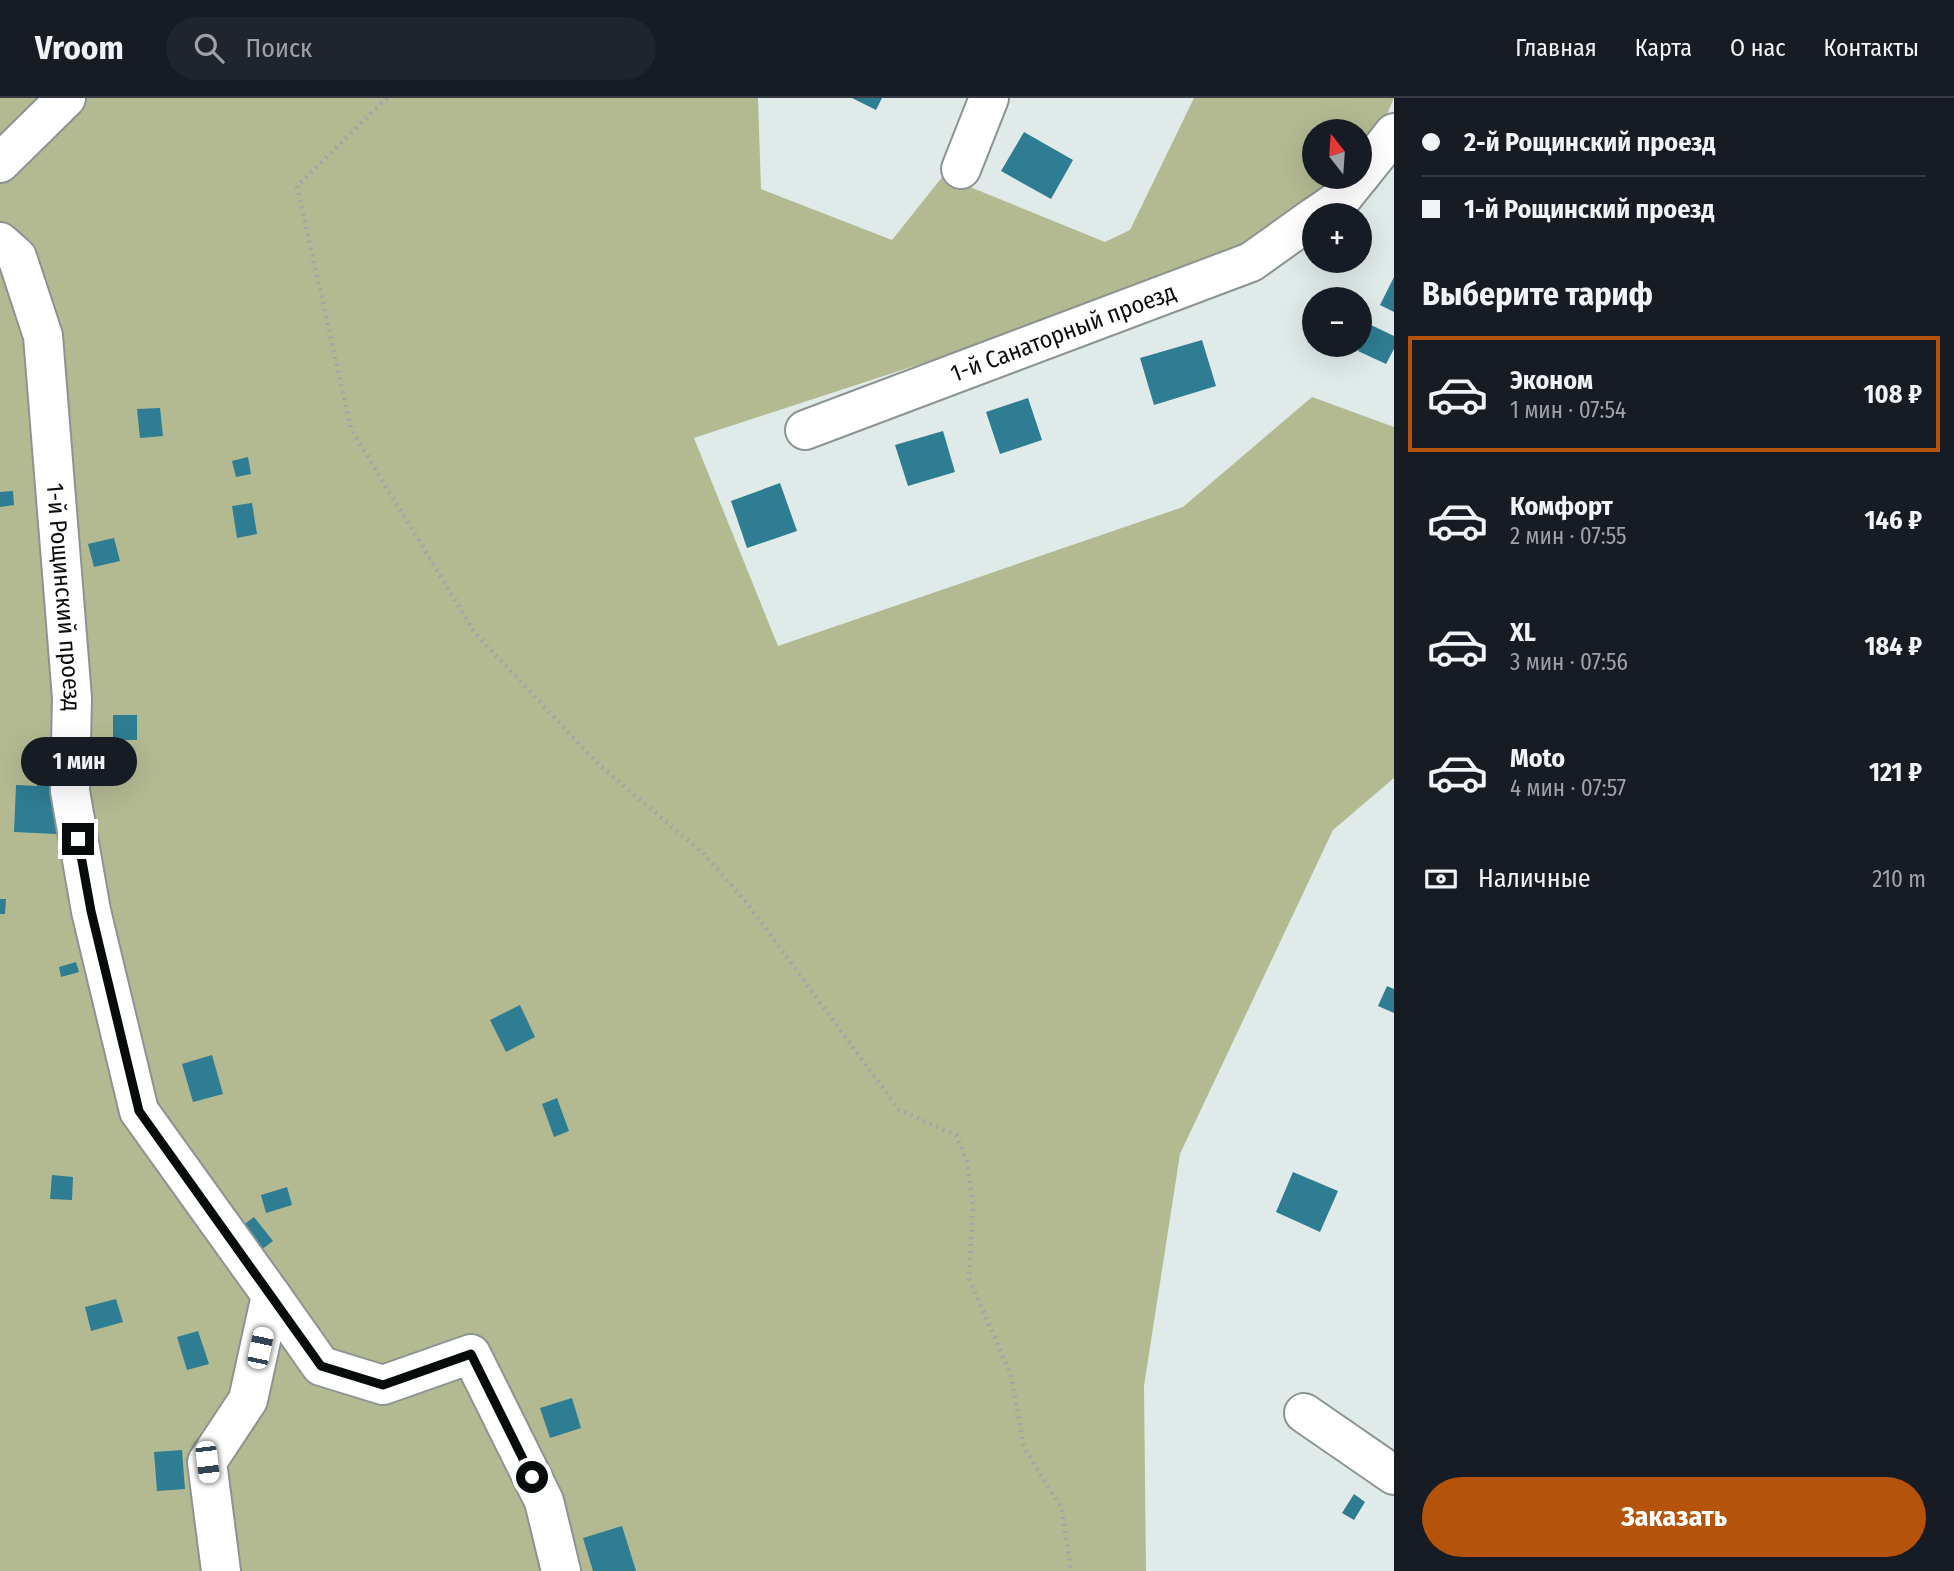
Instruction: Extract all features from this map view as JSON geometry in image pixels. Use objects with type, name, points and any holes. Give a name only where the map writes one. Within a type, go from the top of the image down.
[{"type":"street","points":[[0,163],[66,98]]},
{"type":"street","points":[[961,169],[989,98]]},
{"type":"street","name":"1-й Санаторный проезд","points":[[1372,160],[1394,132]]},
{"type":"street","name":"1-й Санаторный проезд","points":[[1334,203],[1349,189]]},
{"type":"street","name":"1-й Санаторный проезд","points":[[805,430],[1251,262],[1302,226]]},
{"type":"street","name":"1-й Рощинский проезд","points":[[0,242],[17,257],[43,336],[72,698],[70,791],[91,911],[139,1111],[321,1366],[383,1385],[471,1354],[544,1501],[561,1571]]},
{"type":"street","points":[[221,1571],[207,1462],[248,1400],[271,1295]]},
{"type":"street","points":[[1304,1413],[1394,1475]]},
{"type":"path","points":[[387,98],[297,186],[351,429],[475,633],[600,765],[703,853],[747,903],[899,1110],[956,1135],[967,1162],[972,1205],[969,1279],[1011,1375],[1024,1448],[1062,1509],[1071,1571]]},
{"type":"green space","points":[[0,98],[758,98],[761,189],[892,240],[943,176],[1105,242],[1130,230],[1194,98],[1394,98],[1372,139],[1372,119],[1302,119],[1302,189],[1331,189],[1313,203],[1302,203],[1302,212],[1257,248],[1213,260],[954,353],[694,438],[778,646],[1183,507],[1312,397],[1394,427],[1394,778],[1333,830],[1180,1154],[1144,1386],[1146,1571],[0,1571]]},
{"type":"building","points":[[852,98],[882,98],[876,110]]},
{"type":"building","points":[[1024,132],[1073,160],[1051,199],[1001,171]]},
{"type":"building","points":[[1394,277],[1394,312],[1380,305]]},
{"type":"building","points":[[1372,325],[1394,336],[1394,349],[1386,364],[1371,357]]},
{"type":"building","points":[[1202,340],[1216,386],[1154,405],[1140,358]]},
{"type":"building","points":[[1028,398],[1042,440],[1000,454],[986,412]]},
{"type":"building","points":[[160,408],[163,436],[140,438],[137,409]]},
{"type":"building","points":[[943,431],[955,472],[908,486],[895,445]]},
{"type":"building","points":[[248,457],[251,474],[236,477],[232,461]]},
{"type":"building","points":[[780,483],[797,531],[747,548],[731,501]]},
{"type":"building","points":[[13,491],[14,505],[0,507],[0,492]]},
{"type":"building","points":[[252,503],[257,534],[237,538],[232,506]]},
{"type":"building","points":[[114,538],[120,561],[94,567],[88,544]]},
{"type":"building","points":[[113,715],[137,715],[137,740],[113,740]]},
{"type":"building","points":[[38,759],[59,759],[56,834],[14,832],[16,785],[37,786]]},
{"type":"building","points":[[0,899],[6,899],[5,914],[0,914]]},
{"type":"building","points":[[76,962],[79,972],[61,977],[59,967]]},
{"type":"building","points":[[1387,986],[1394,989],[1394,1013],[1378,1006]]},
{"type":"building","points":[[520,1005],[535,1037],[506,1052],[490,1020]]},
{"type":"building","points":[[212,1055],[223,1094],[193,1102],[182,1064]]},
{"type":"building","points":[[557,1098],[569,1131],[554,1137],[542,1104]]},
{"type":"building","points":[[1293,1172],[1338,1191],[1320,1232],[1276,1212]]},
{"type":"building","points":[[52,1175],[73,1177],[72,1200],[50,1199]]},
{"type":"building","points":[[287,1187],[292,1205],[266,1213],[261,1195]]},
{"type":"building","points":[[254,1217],[273,1241],[249,1259],[230,1235]]},
{"type":"building","points":[[116,1299],[123,1322],[91,1331],[85,1307]]},
{"type":"building","points":[[198,1331],[209,1364],[187,1370],[177,1337]]},
{"type":"building","points":[[572,1398],[581,1428],[550,1438],[540,1408]]},
{"type":"building","points":[[182,1450],[185,1489],[157,1491],[154,1452]]},
{"type":"building","points":[[1354,1494],[1365,1502],[1354,1520],[1342,1513]]},
{"type":"building","points":[[622,1526],[636,1571],[593,1571],[583,1538]]},
{"type":"route","points":[[78,839],[91,911],[139,1111],[321,1366],[383,1385],[471,1354],[532,1477]]}]
